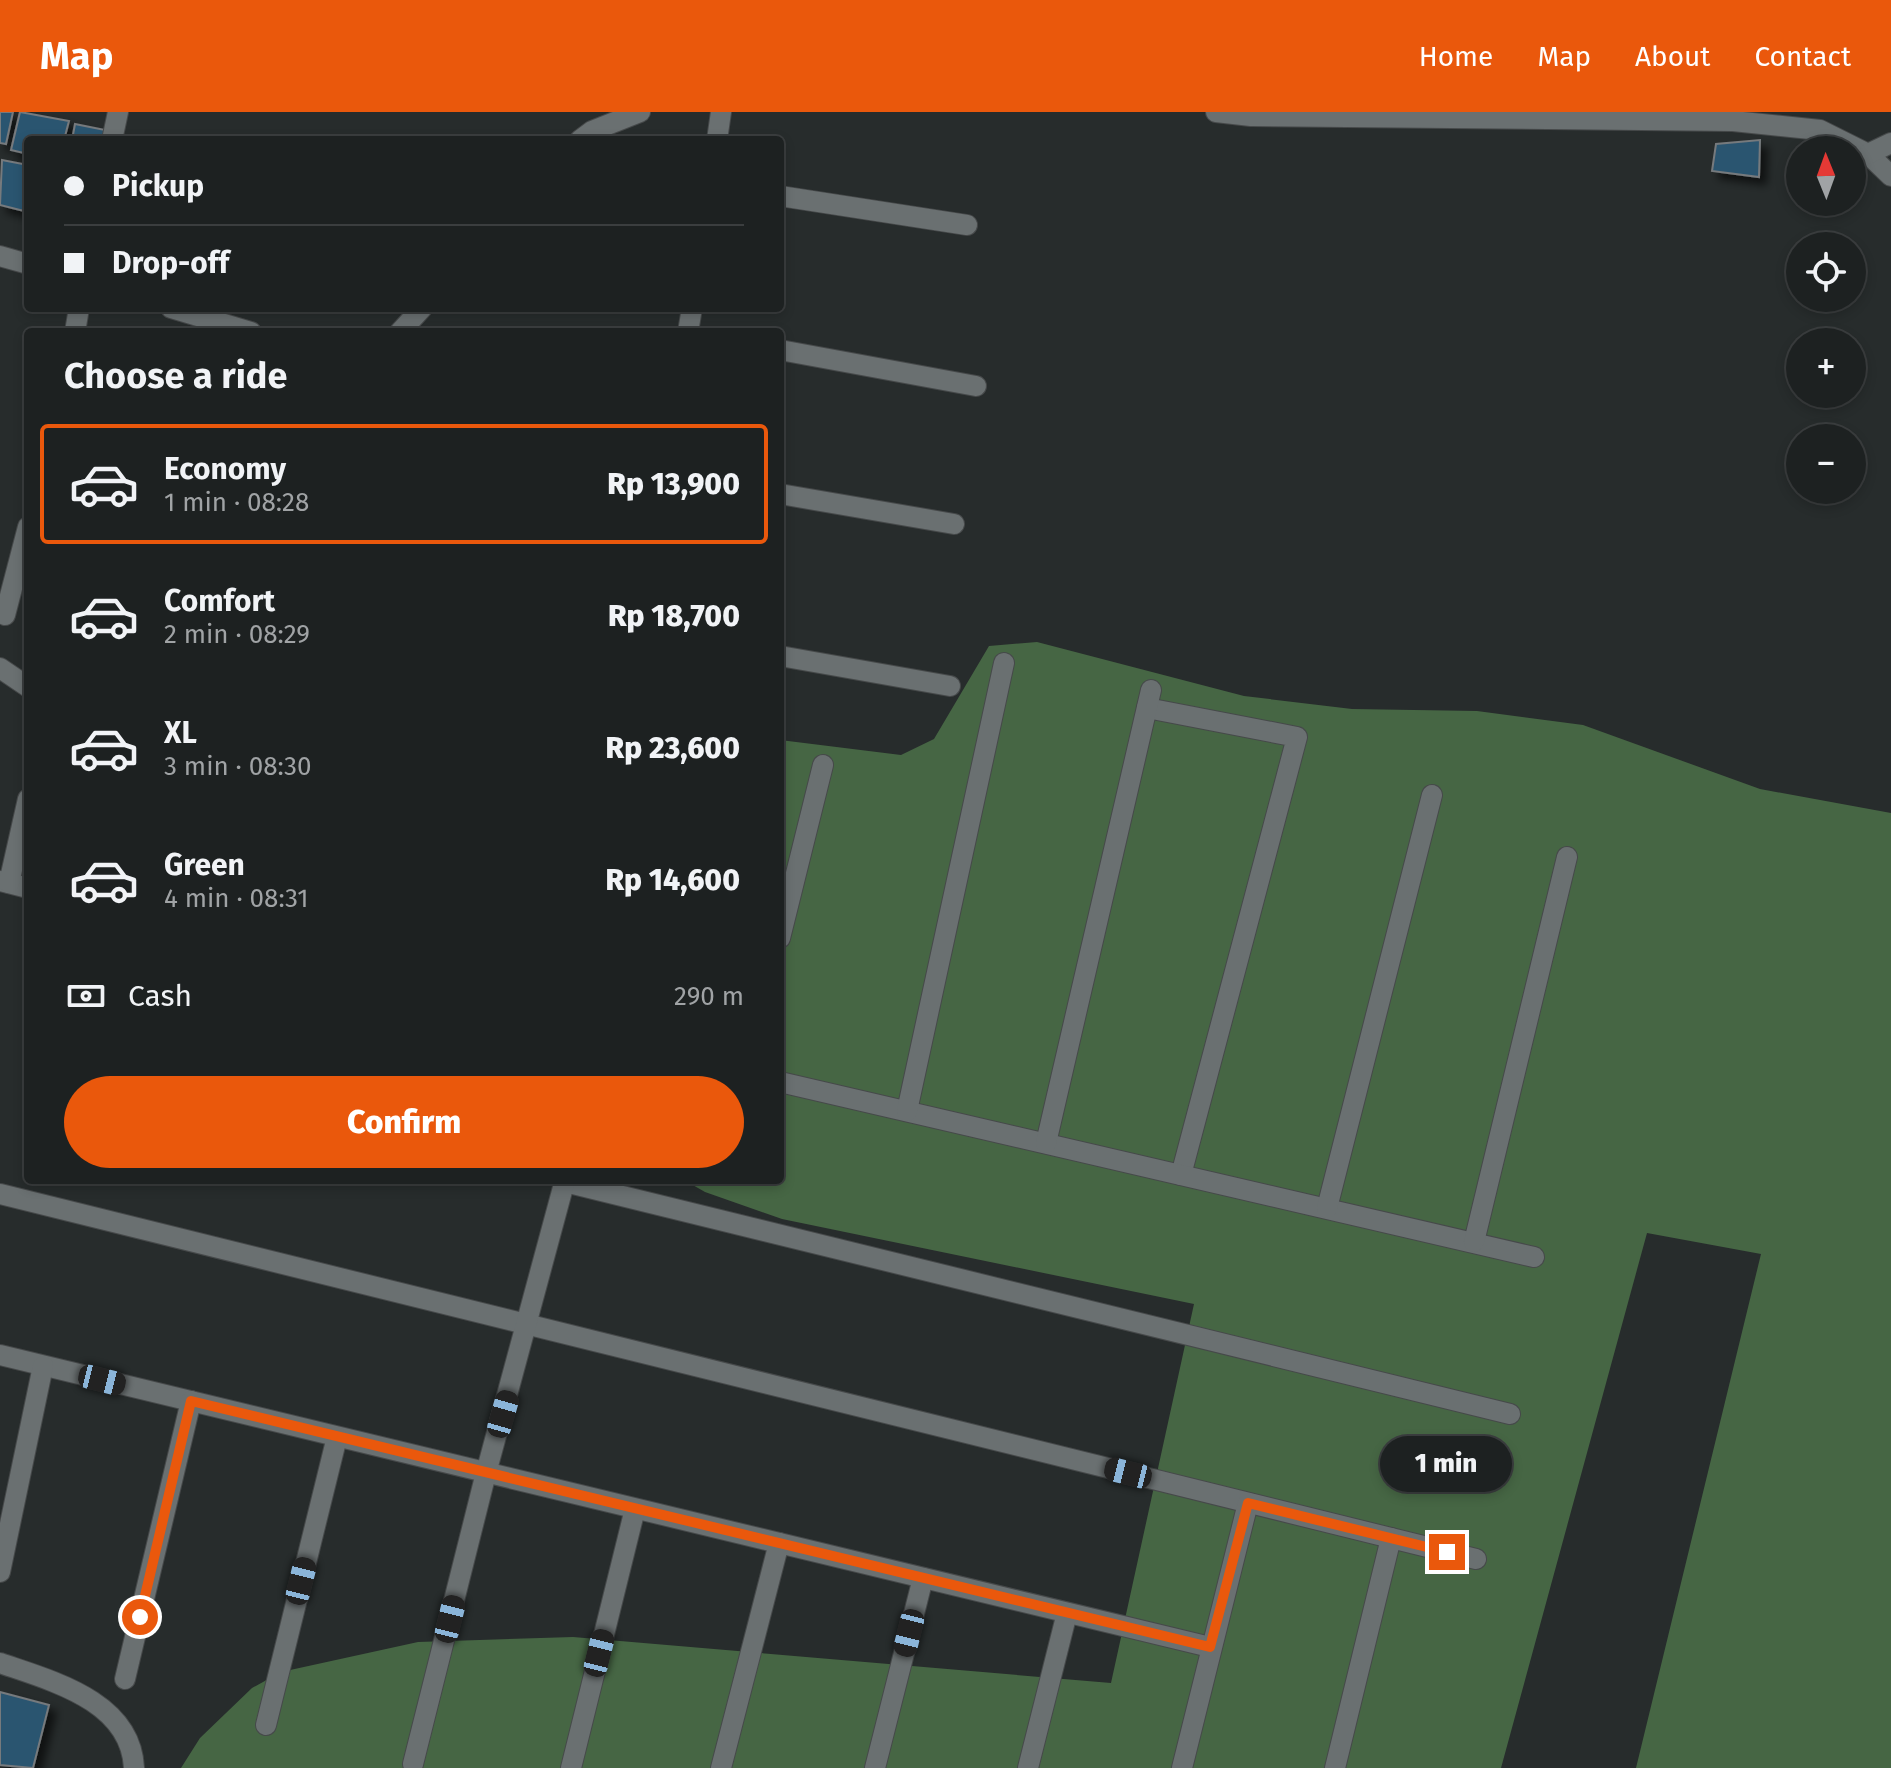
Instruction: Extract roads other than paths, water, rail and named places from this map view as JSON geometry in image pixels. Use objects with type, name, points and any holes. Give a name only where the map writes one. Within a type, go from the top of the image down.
[{"type":"street","points":[[113,136],[118,112]]},
{"type":"street","points":[[585,136],[640,112]]},
{"type":"street","points":[[718,136],[721,112]]},
{"type":"street","points":[[1216,112],[1251,116],[1733,121],[1820,130],[1868,154],[1891,176]]},
{"type":"street","points":[[1868,154],[1891,143]]},
{"type":"street","points":[[784,197],[967,225]]},
{"type":"street","points":[[0,256],[24,263]]},
{"type":"street","points":[[184,312],[238,328]]},
{"type":"street","points":[[404,328],[418,312]]},
{"type":"street","points":[[784,351],[976,386]]},
{"type":"street","points":[[784,495],[954,524]]},
{"type":"street","points":[[5,615],[24,542]]},
{"type":"street","points":[[784,657],[950,686]]},
{"type":"street","points":[[907,1111],[1004,663]]},
{"type":"street","points":[[0,668],[24,684]]},
{"type":"street","points":[[1046,1143],[1149,699],[1297,737],[1181,1175]]},
{"type":"street","points":[[784,922],[823,765]]},
{"type":"street","points":[[1327,1208],[1432,795]]},
{"type":"street","points":[[12,884],[24,820]]},
{"type":"street","points":[[1474,1242],[1567,857]]},
{"type":"street","points":[[784,1083],[1534,1257]]},
{"type":"street","points":[[413,1764],[486,1473],[564,1184]]},
{"type":"street","points":[[577,1184],[1510,1414]]},
{"type":"street","points":[[0,1194],[1476,1559]]},
{"type":"street","points":[[0,1355],[1210,1647]]},
{"type":"street","points":[[0,1572],[43,1366]]},
{"type":"street","points":[[125,1679],[191,1401]]},
{"type":"street","points":[[266,1725],[337,1437]]},
{"type":"street","points":[[1182,1768],[1248,1503]]},
{"type":"street","points":[[571,1768],[635,1509]]},
{"type":"street","points":[[1335,1768],[1391,1538]]},
{"type":"street","points":[[721,1768],[779,1543]]},
{"type":"street","points":[[875,1768],[923,1578]]},
{"type":"street","points":[[1028,1768],[1067,1613]]},
{"type":"street","points":[[0,1663],[70,1687],[96,1702],[130,1742],[134,1768]]}]
